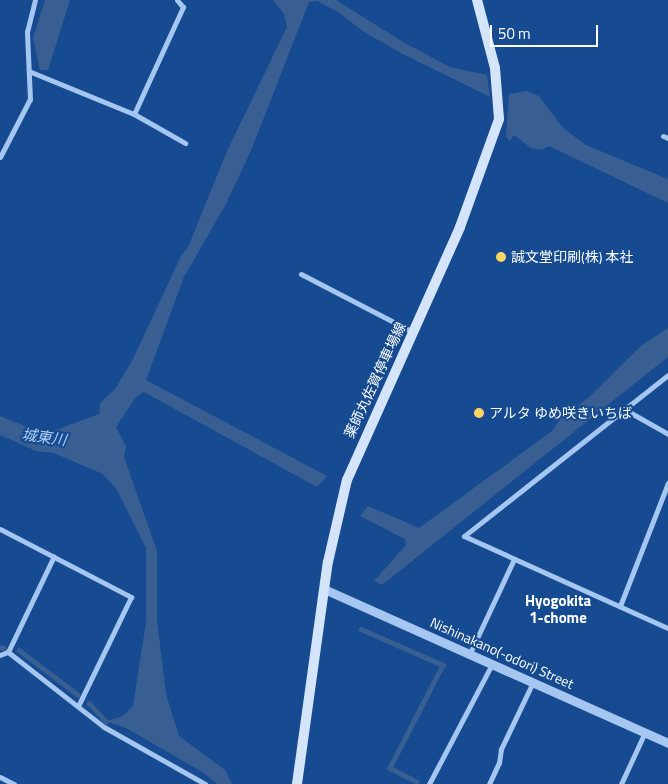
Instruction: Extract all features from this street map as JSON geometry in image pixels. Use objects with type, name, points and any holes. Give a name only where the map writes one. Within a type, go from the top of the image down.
[{"type":"main road","name":"薬師丸佐賀停車場線","points":[[297,784],[324,589],[347,480],[460,227],[499,119],[495,68],[477,0]]},
{"type":"street","points":[[0,157],[30,99],[31,72],[27,32],[36,0]]},
{"type":"street","points":[[134,114],[182,7],[177,0]]},
{"type":"street","points":[[31,72],[134,114],[185,143]]},
{"type":"street","points":[[301,274],[413,332]]},
{"type":"street","points":[[668,375],[464,536],[668,628]]},
{"type":"street","points":[[624,409],[668,434]]},
{"type":"street","points":[[620,606],[668,483]]},
{"type":"street","points":[[0,530],[131,597],[78,706]]},
{"type":"street","points":[[0,655],[8,652],[54,556]]},
{"type":"street","points":[[470,654],[514,559]]},
{"type":"street","name":"Nishinakano(-odori) Street","points":[[324,589],[668,743]]},
{"type":"street","points":[[8,652],[104,727],[205,784]]},
{"type":"street","points":[[431,783],[492,664]]},
{"type":"street","points":[[489,784],[533,682]]},
{"type":"street","points":[[622,784],[645,732]]},
{"type":"street","points":[[0,777],[14,784]]},
{"type":"water","points":[[45,0],[70,0],[48,70],[40,70],[33,38]]},
{"type":"water","name":"城東川","points":[[273,0],[336,0],[403,42],[450,67],[487,75],[490,97],[403,54],[364,32],[338,12],[317,1],[309,2],[252,148],[226,204],[184,277],[146,380],[327,476],[317,487],[144,392],[136,397],[116,427],[126,446],[124,457],[157,551],[157,620],[166,694],[179,736],[225,770],[232,784],[217,784],[204,773],[126,728],[106,721],[121,717],[133,706],[146,622],[146,548],[117,490],[103,474],[54,453],[36,451],[0,435],[0,416],[34,430],[53,431],[99,414],[100,403],[115,389],[132,361],[181,256],[188,247],[227,151],[287,27],[284,14]]},
{"type":"water","points":[[527,91],[539,96],[563,128],[586,145],[668,179],[668,203],[549,146],[541,150],[531,148],[514,135],[510,141],[506,137],[509,94]]},
{"type":"water","points":[[668,328],[668,357],[382,585],[374,581],[406,545],[405,539],[360,516],[368,506],[419,528],[552,431],[561,418],[588,398],[642,345]]},
{"type":"waterway","points":[[361,629],[443,665],[390,768],[417,782]]},
{"type":"waterway","points":[[0,647],[4,648]]},
{"type":"waterway","points":[[19,650],[78,695]]},
{"type":"waterway","points":[[89,703],[106,721]]},
{"type":"place","name":"誠文堂印刷(株) 本社","points":[[501,257]]},
{"type":"place","name":"アルタ ゆめ咲きいちば","points":[[479,413]]},
{"type":"district","name":"Hyogokita 1-chome","points":[[558,608]]}]
